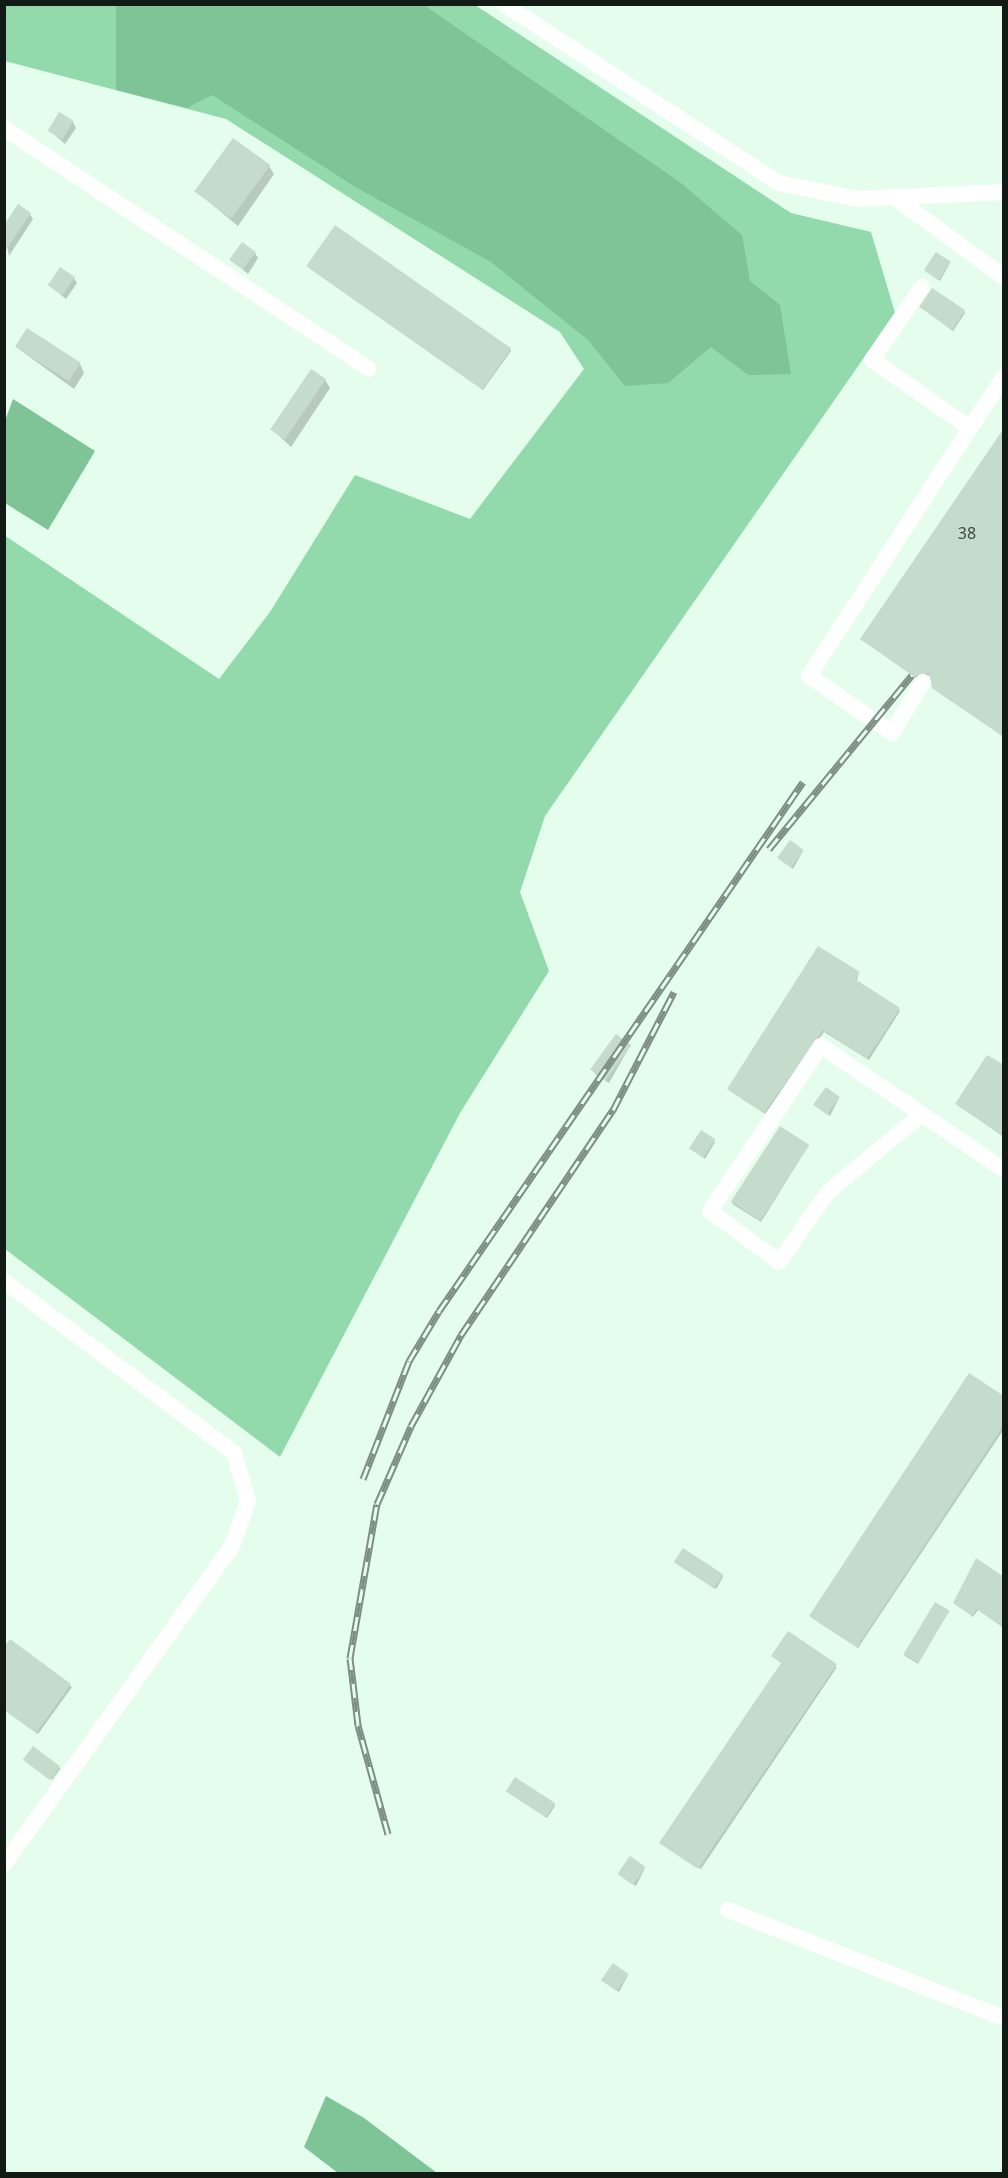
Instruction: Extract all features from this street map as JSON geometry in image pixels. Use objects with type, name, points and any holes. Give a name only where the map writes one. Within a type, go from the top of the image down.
[{"type":"street","points":[[504,4],[779,183],[847,198],[895,198],[1004,192]]},
{"type":"street","points":[[4,128],[369,369]]},
{"type":"street","points":[[895,198],[1004,278]]},
{"type":"street","points":[[922,287],[872,360],[970,428]]},
{"type":"street","points":[[923,682],[892,732],[808,676],[1004,377]]},
{"type":"street","points":[[922,1114],[828,1192],[779,1262],[710,1211],[821,1046],[922,1114],[1004,1170]]},
{"type":"street","points":[[4,1281],[234,1453],[248,1501],[232,1546],[4,1864]]},
{"type":"street","points":[[728,1910],[1004,2018]]},
{"type":"shaded area","points":[[5,5],[475,5],[791,213],[871,232],[895,313],[545,816],[520,892],[549,971],[460,1113],[280,1457],[5,1249],[4,535],[219,679],[270,612],[355,475],[470,519],[584,369],[560,332],[226,119],[5,61]]},
{"type":"shaded area","points":[[116,5],[424,5],[681,183],[742,235],[750,281],[780,305],[791,374],[748,375],[711,347],[668,383],[625,386],[588,340],[491,262],[357,188],[212,95],[187,108],[116,90]]},
{"type":"shaded area","points":[[13,399],[95,451],[48,530],[5,503],[5,421]]},
{"type":"shaded area","points":[[326,2096],[364,2118],[437,2173],[338,2173],[304,2147]]},
{"type":"building","points":[[59,112],[74,121],[62,140],[48,131]]},
{"type":"building","points":[[233,138],[270,165],[231,218],[194,191]]},
{"type":"building","points":[[18,204],[31,213],[4,253],[4,225]]},
{"type":"building","points":[[335,225],[511,348],[482,389],[306,266]]},
{"type":"building","points":[[242,242],[256,252],[243,270],[229,260]]},
{"type":"building","points":[[936,252],[951,262],[939,280],[924,270]]},
{"type":"building","points":[[60,267],[75,277],[63,295],[48,285]]},
{"type":"building","points":[[932,288],[965,310],[952,329],[919,307]]},
{"type":"building","points":[[27,328],[81,363],[69,381],[15,346]]},
{"type":"building","points":[[311,369],[326,379],[285,440],[270,430]]},
{"type":"building","points":[[1004,428],[1004,737],[932,688],[929,673],[914,676],[860,639]]},
{"type":"building","points":[[790,840],[804,850],[791,868],[777,858]]},
{"type":"building","points":[[818,946],[860,972],[855,979],[900,1008],[867,1059],[823,1030],[764,1113],[727,1089]]},
{"type":"building","points":[[616,1034],[631,1045],[606,1081],[590,1070]]},
{"type":"building","points":[[987,1055],[1004,1065],[1004,1136],[955,1104]]},
{"type":"building","points":[[826,1087],[840,1097],[827,1115],[813,1105]]},
{"type":"building","points":[[780,1126],[809,1145],[760,1221],[731,1201]]},
{"type":"building","points":[[701,1130],[715,1139],[703,1158],[689,1148]]},
{"type":"building","points":[[969,1373],[1004,1396],[1004,1425],[857,1647],[809,1616]]},
{"type":"building","points":[[683,1548],[723,1574],[714,1588],[674,1562]]},
{"type":"building","points":[[976,1558],[1004,1577],[1004,1628],[977,1609],[972,1616],[953,1603]]},
{"type":"building","points":[[935,1602],[950,1611],[918,1663],[904,1654]]},
{"type":"building","points":[[788,1631],[837,1664],[698,1869],[659,1843],[781,1663],[771,1656]]},
{"type":"building","points":[[10,1639],[71,1684],[36,1733],[4,1710],[4,1647]]},
{"type":"building","points":[[33,1746],[60,1766],[50,1780],[23,1760]]},
{"type":"building","points":[[515,1777],[555,1803],[546,1817],[506,1791]]},
{"type":"building","points":[[630,1856],[646,1867],[633,1885],[617,1874]]},
{"type":"building","points":[[613,1963],[629,1974],[617,1991],[601,1980]]},
{"type":"railway","points":[[769,849],[912,675]]},
{"type":"railway","points":[[363,1479],[409,1361],[439,1311],[803,782]]},
{"type":"railway","points":[[388,1834],[358,1725],[350,1658],[377,1504],[411,1426],[461,1335],[613,1110],[674,992]]}]
